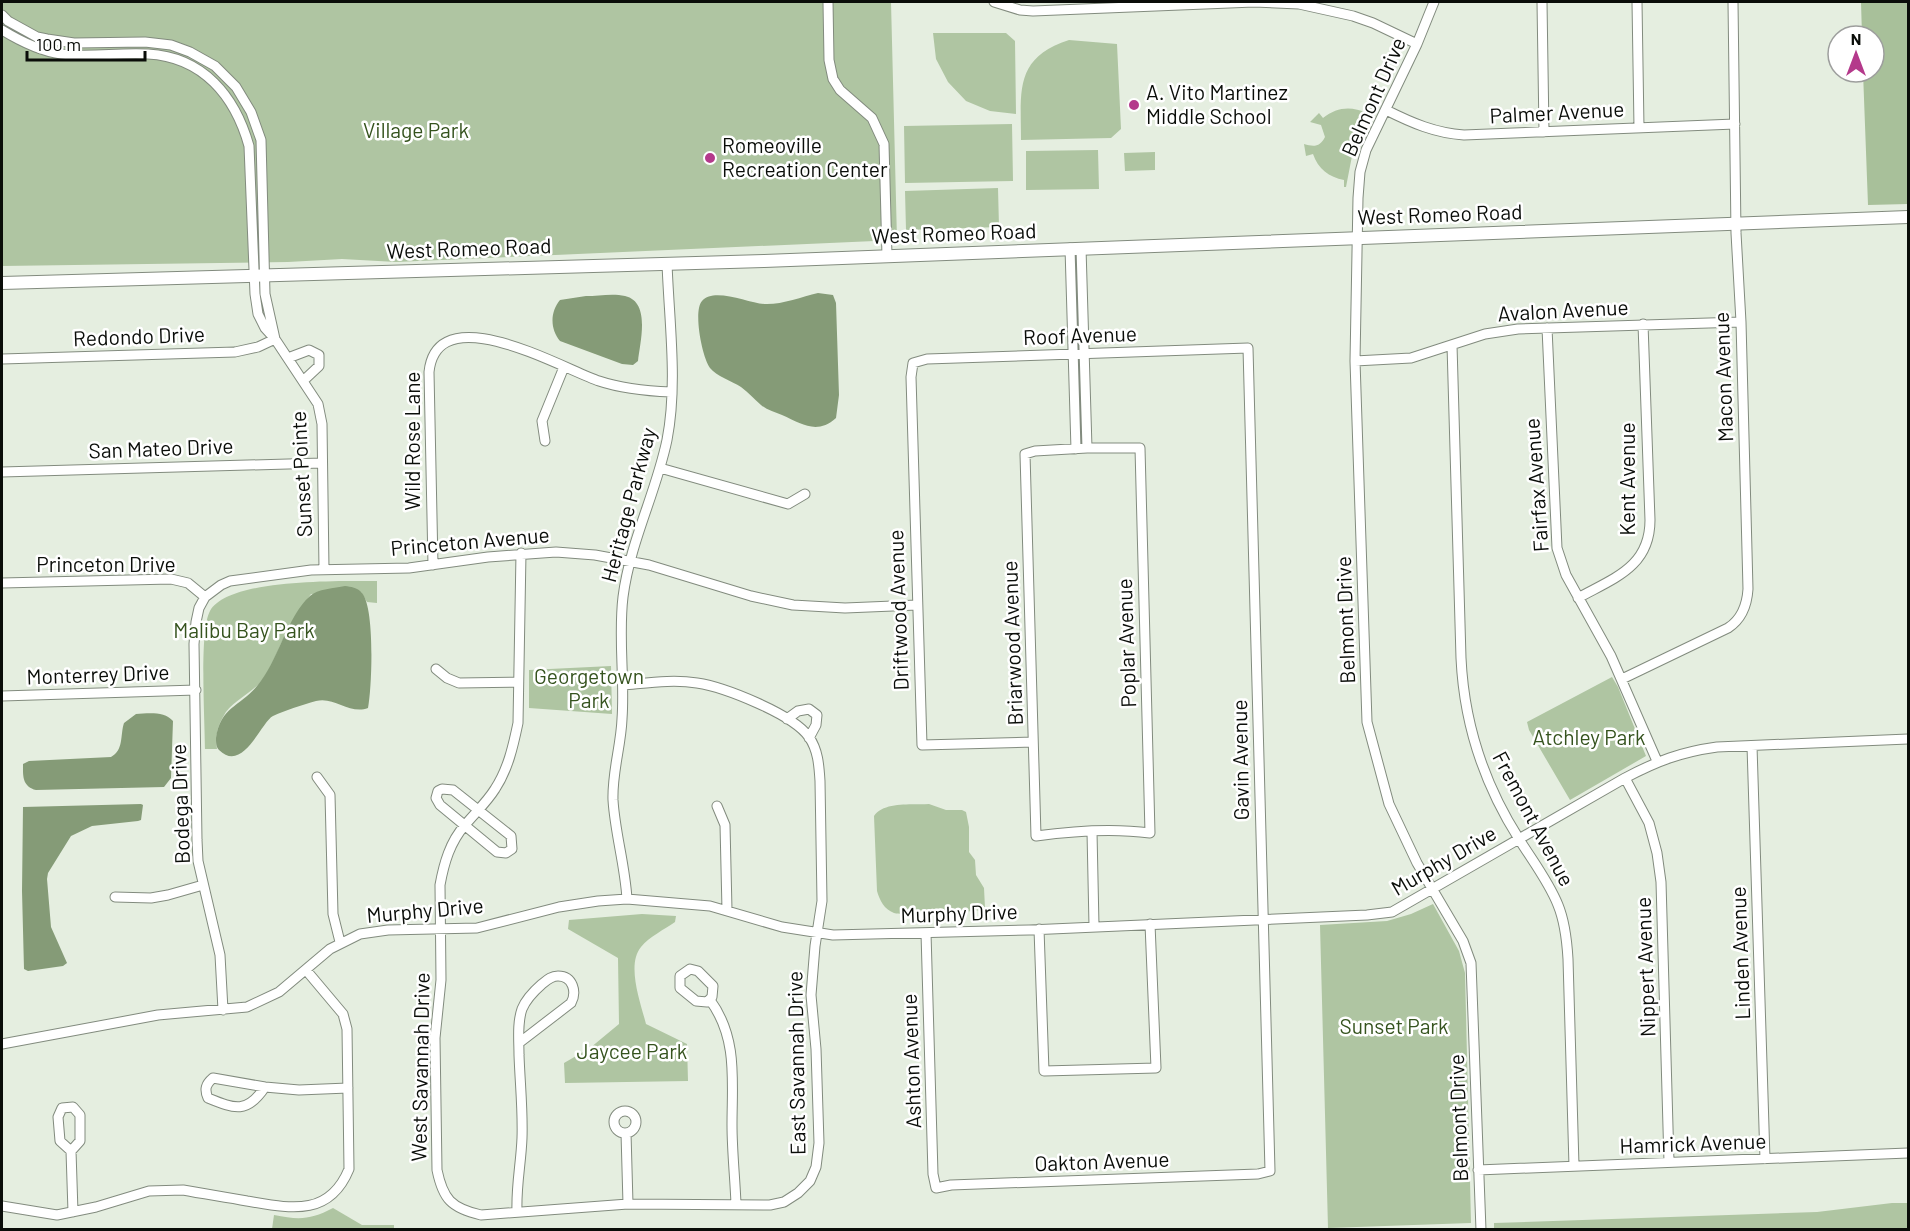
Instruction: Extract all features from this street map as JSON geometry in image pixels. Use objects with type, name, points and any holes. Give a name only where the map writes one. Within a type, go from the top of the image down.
[{"type":"main road","name":"West Romeo Road","points":[[2,283],[887,256],[1908,217]]},
{"type":"street","points":[[828,2],[829,60],[833,79],[840,90],[872,118],[884,144],[887,256]]},
{"type":"street","points":[[994,2],[1020,10],[1033,11],[1254,2],[1299,4],[1333,10],[1363,19],[1417,44]]},
{"type":"street","name":"Belmont Drive","points":[[1434,2],[1417,44],[1366,150],[1360,172],[1355,361],[1367,722],[1389,804],[1418,863],[1466,947],[1471,963],[1480,1230]]},
{"type":"street","points":[[1542,2],[1544,132]]},
{"type":"street","points":[[1637,2],[1640,128]]},
{"type":"street","name":"Macon Avenue","points":[[1622,679],[1728,628],[1738,619],[1746,603],[1748,589],[1741,322],[1736,233],[1733,2]]},
{"type":"street","points":[[2,15],[8,21],[37,37],[47,39],[74,43],[162,44],[190,52],[215,66],[236,87],[251,112],[261,140],[259,275]]},
{"type":"street","points":[[2,30],[22,42],[60,54],[147,53],[175,58],[210,78],[235,108],[249,146],[259,275]]},
{"type":"street","name":"Palmer Avenue","points":[[1386,110],[1420,127],[1442,134],[1464,135],[1736,124]]},
{"type":"street","points":[[1075,248],[1084,353],[1087,448]]},
{"type":"street","points":[[1075,248],[1073,354],[1076,449]]},
{"type":"street","name":"Heritage Parkway","points":[[627,899],[613,798],[614,772],[622,718],[621,621],[630,561],[660,468],[668,430],[671,392],[667,263]]},
{"type":"street","name":"Sunset Pointe","points":[[259,275],[258,314],[265,328],[275,339],[318,404],[322,424],[324,569]]},
{"type":"street","name":"Avalon Avenue","points":[[1355,361],[1411,358],[1500,331],[1741,322]]},
{"type":"street","name":"Kent Avenue","points":[[1578,598],[1629,569],[1641,556],[1649,539],[1643,324]]},
{"type":"street","name":"Fairfax Avenue","points":[[1547,328],[1555,534],[1560,561],[1611,656],[1657,761]]},
{"type":"street","name":"Wild Rose Lane","points":[[433,565],[429,372],[434,355],[446,343],[474,337],[490,339],[519,347],[600,381],[628,389],[671,392]]},
{"type":"street","name":"Redondo Drive","points":[[2,359],[235,352],[258,347],[275,339]]},
{"type":"street","name":"Fremont Avenue","points":[[1452,345],[1461,658],[1464,692],[1475,745],[1487,778],[1559,906],[1567,944],[1574,1166]]},
{"type":"street","name":"Roof Avenue","points":[[913,363],[927,360],[1248,348]]},
{"type":"street","name":"Gavin Avenue","points":[[1248,348],[1270,1172]]},
{"type":"street","name":"Sunset Pointe","points":[[288,358],[309,350],[319,355],[320,366],[303,381]]},
{"type":"street","name":"Driftwood Avenue","points":[[913,363],[911,377],[922,745],[1033,741]]},
{"type":"street","points":[[545,441],[542,421],[564,367]]},
{"type":"street","name":"Briarwood Avenue","points":[[1087,448],[1035,451],[1025,454],[1036,836],[1092,832]]},
{"type":"street","name":"Poplar Avenue","points":[[1087,448],[1140,448],[1150,833],[1092,832]]},
{"type":"street","name":"San Mateo Drive","points":[[2,472],[322,463]]},
{"type":"street","points":[[660,468],[788,504],[805,494]]},
{"type":"street","name":"Princeton Avenue","points":[[206,597],[230,581],[324,569],[409,568],[521,553],[574,553],[649,565],[751,596],[794,604],[845,608],[917,606]]},
{"type":"street","name":"West Savannah Drive","points":[[521,553],[518,723],[512,750],[505,771],[494,791],[452,843],[442,870],[441,980],[435,1038],[437,1170],[441,1186],[448,1199],[462,1210],[481,1215],[628,1204]]},
{"type":"street","name":"Princeton Drive","points":[[2,584],[171,579],[188,583],[206,597]]},
{"type":"street","name":"Bodega Drive","points":[[206,597],[199,608],[194,644],[196,840],[198,861],[219,954],[223,1010]]},
{"type":"street","points":[[436,669],[447,678],[459,683],[518,682]]},
{"type":"street","points":[[623,685],[674,682],[708,685],[751,700],[787,719],[809,738],[816,725],[817,715],[809,709],[798,711],[787,719]]},
{"type":"street","name":"Monterrey Drive","points":[[2,696],[196,690]]},
{"type":"street","name":"East Savannah Drive","points":[[628,1204],[771,1205],[784,1202],[798,1193],[810,1182],[816,1167],[819,1143],[816,1049],[811,995],[822,901],[819,773],[815,748],[809,738]]},
{"type":"street","name":"Murphy Drive","points":[[2,1044],[158,1015],[247,1007],[264,1001],[286,987],[322,954],[340,942],[360,934],[377,931],[477,928],[559,907],[627,899],[710,906],[782,927],[818,934],[854,935],[1367,915],[1392,912],[1657,761],[1687,752],[1717,747],[1908,739]]},
{"type":"street","name":"Linden Avenue","points":[[1752,746],[1765,1159]]},
{"type":"street","points":[[317,777],[330,795],[333,914],[340,942]]},
{"type":"street","name":"Nippert Avenue","points":[[1625,778],[1649,823],[1657,853],[1661,882],[1669,1162]]},
{"type":"street","points":[[453,790],[479,810],[511,836],[512,849],[506,853],[498,852],[464,826],[440,805],[436,798],[438,791],[453,790]]},
{"type":"street","points":[[717,806],[724,825],[727,910]]},
{"type":"street","points":[[1092,832],[1094,926]]},
{"type":"street","points":[[115,897],[151,898],[203,885]]},
{"type":"street","points":[[1039,929],[1044,1071],[1156,1068],[1150,924]]},
{"type":"street","name":"Ashton Avenue","points":[[926,933],[933,1174],[936,1188]]},
{"type":"street","points":[[2,1206],[57,1215],[149,1191],[165,1189],[296,1208],[322,1202],[334,1193],[344,1182],[349,1169],[347,1029],[343,1014],[306,970]]},
{"type":"street","points":[[517,1212],[516,1187],[522,1139],[519,1043],[522,1010],[533,992],[553,976],[563,977],[572,983],[574,993],[571,1003],[519,1043]]},
{"type":"street","points":[[710,1000],[723,1021],[730,1043],[733,1069],[732,1126],[736,1204]]},
{"type":"street","points":[[265,1087],[256,1101],[243,1108],[230,1107],[208,1098],[205,1092],[207,1084],[213,1078],[298,1090],[348,1088]]},
{"type":"street","points":[[626,1133],[628,1204]]},
{"type":"street","points":[[71,1151],[73,1212]]},
{"type":"street","name":"Hamrick Avenue","points":[[1478,1170],[1908,1153]]},
{"type":"street","name":"Oakton Avenue","points":[[936,1188],[951,1185],[1270,1172]]},
{"type":"green space","name":"Village Park","points":[[2,2],[891,2],[897,240],[396,262],[342,259],[288,262],[2,266]]},
{"type":"green space","points":[[933,33],[1006,33],[1015,41],[1016,114],[990,111],[966,101],[948,82],[936,59]]},
{"type":"green space","points":[[1069,40],[1117,44],[1121,129],[1111,138],[1021,140],[1024,78],[1038,56],[1051,47]]},
{"type":"green space","points":[[1370,107],[1373,108],[1352,156],[1346,187],[1344,187],[1344,180],[1325,172],[1313,154],[1306,156],[1304,144],[1316,145],[1321,143],[1325,137],[1321,125],[1310,122],[1319,113],[1323,118],[1344,109],[1355,109],[1367,113]]},
{"type":"green space","points":[[1012,124],[1013,181],[905,183],[904,126]]},
{"type":"green space","points":[[1098,150],[1099,189],[1026,190],[1026,151]]},
{"type":"green space","points":[[1155,152],[1155,170],[1125,171],[1124,153]]},
{"type":"green space","points":[[998,188],[999,227],[906,230],[905,191]]},
{"type":"green space","name":"Malibu Bay Park","points":[[377,581],[377,603],[367,602],[361,592],[311,594],[283,639],[263,679],[231,706],[223,717],[217,733],[217,749],[205,749],[203,677],[205,637],[210,611],[221,600],[239,592],[262,587],[314,582]]},
{"type":"green space","name":"Georgetown Park","points":[[611,666],[612,714],[529,708],[529,670]]},
{"type":"green space","name":"Atchley Park","points":[[1612,677],[1646,756],[1570,800],[1529,730],[1527,722]]},
{"type":"green space","points":[[929,804],[946,810],[966,812],[969,827],[969,852],[975,860],[976,875],[984,888],[985,908],[964,912],[900,914],[885,907],[881,901],[877,891],[874,816],[879,811],[892,806]]},
{"type":"green space","name":"Sunset Park","points":[[1433,904],[1459,951],[1465,973],[1471,1223],[1328,1228],[1320,925],[1387,921]]},
{"type":"green space","name":"Jaycee Park","points":[[642,914],[676,916],[675,922],[641,947],[635,964],[635,974],[646,1024],[687,1044],[688,1081],[565,1083],[564,1063],[590,1048],[619,1024],[618,958],[568,929],[569,920]]},
{"type":"green space","points":[[1908,1203],[1908,1229],[1494,1229],[1494,1223],[1817,1212]]},
{"type":"green space","points":[[333,1208],[362,1225],[394,1225],[394,1229],[272,1229],[274,1215],[304,1218]]},
{"type":"shaded area","points":[[1861,2],[1908,2],[1908,204],[1868,205],[1863,84],[1886,84],[1886,24],[1862,24]]},
{"type":"shaded area","points":[[818,293],[833,295],[836,303],[839,395],[836,418],[816,427],[803,424],[766,408],[741,387],[713,371],[707,362],[702,345],[698,314],[702,301],[714,295],[771,304]]},
{"type":"shaded area","points":[[586,296],[625,296],[638,306],[641,314],[642,334],[638,361],[633,365],[622,364],[560,341],[553,326],[554,310],[560,300]]},
{"type":"shaded area","points":[[345,586],[356,588],[362,593],[369,614],[371,683],[368,708],[361,710],[329,701],[316,701],[273,716],[250,744],[236,756],[228,756],[219,750],[216,738],[222,720],[232,708],[251,693],[264,676],[302,605],[317,592]]},
{"type":"shaded area","points":[[136,714],[161,714],[173,721],[171,778],[164,787],[36,790],[26,783],[23,776],[23,764],[29,761],[111,757],[120,746],[124,723]]},
{"type":"shaded area","points":[[143,805],[141,820],[92,826],[71,836],[48,873],[47,879],[51,927],[67,963],[63,966],[28,971],[24,969],[23,807]]},
{"type":"place","name":"A. Vito Martinez Middle School","points":[[1134,105]]},
{"type":"place","name":"Romeoville Recreation Center","points":[[710,158]]}]
